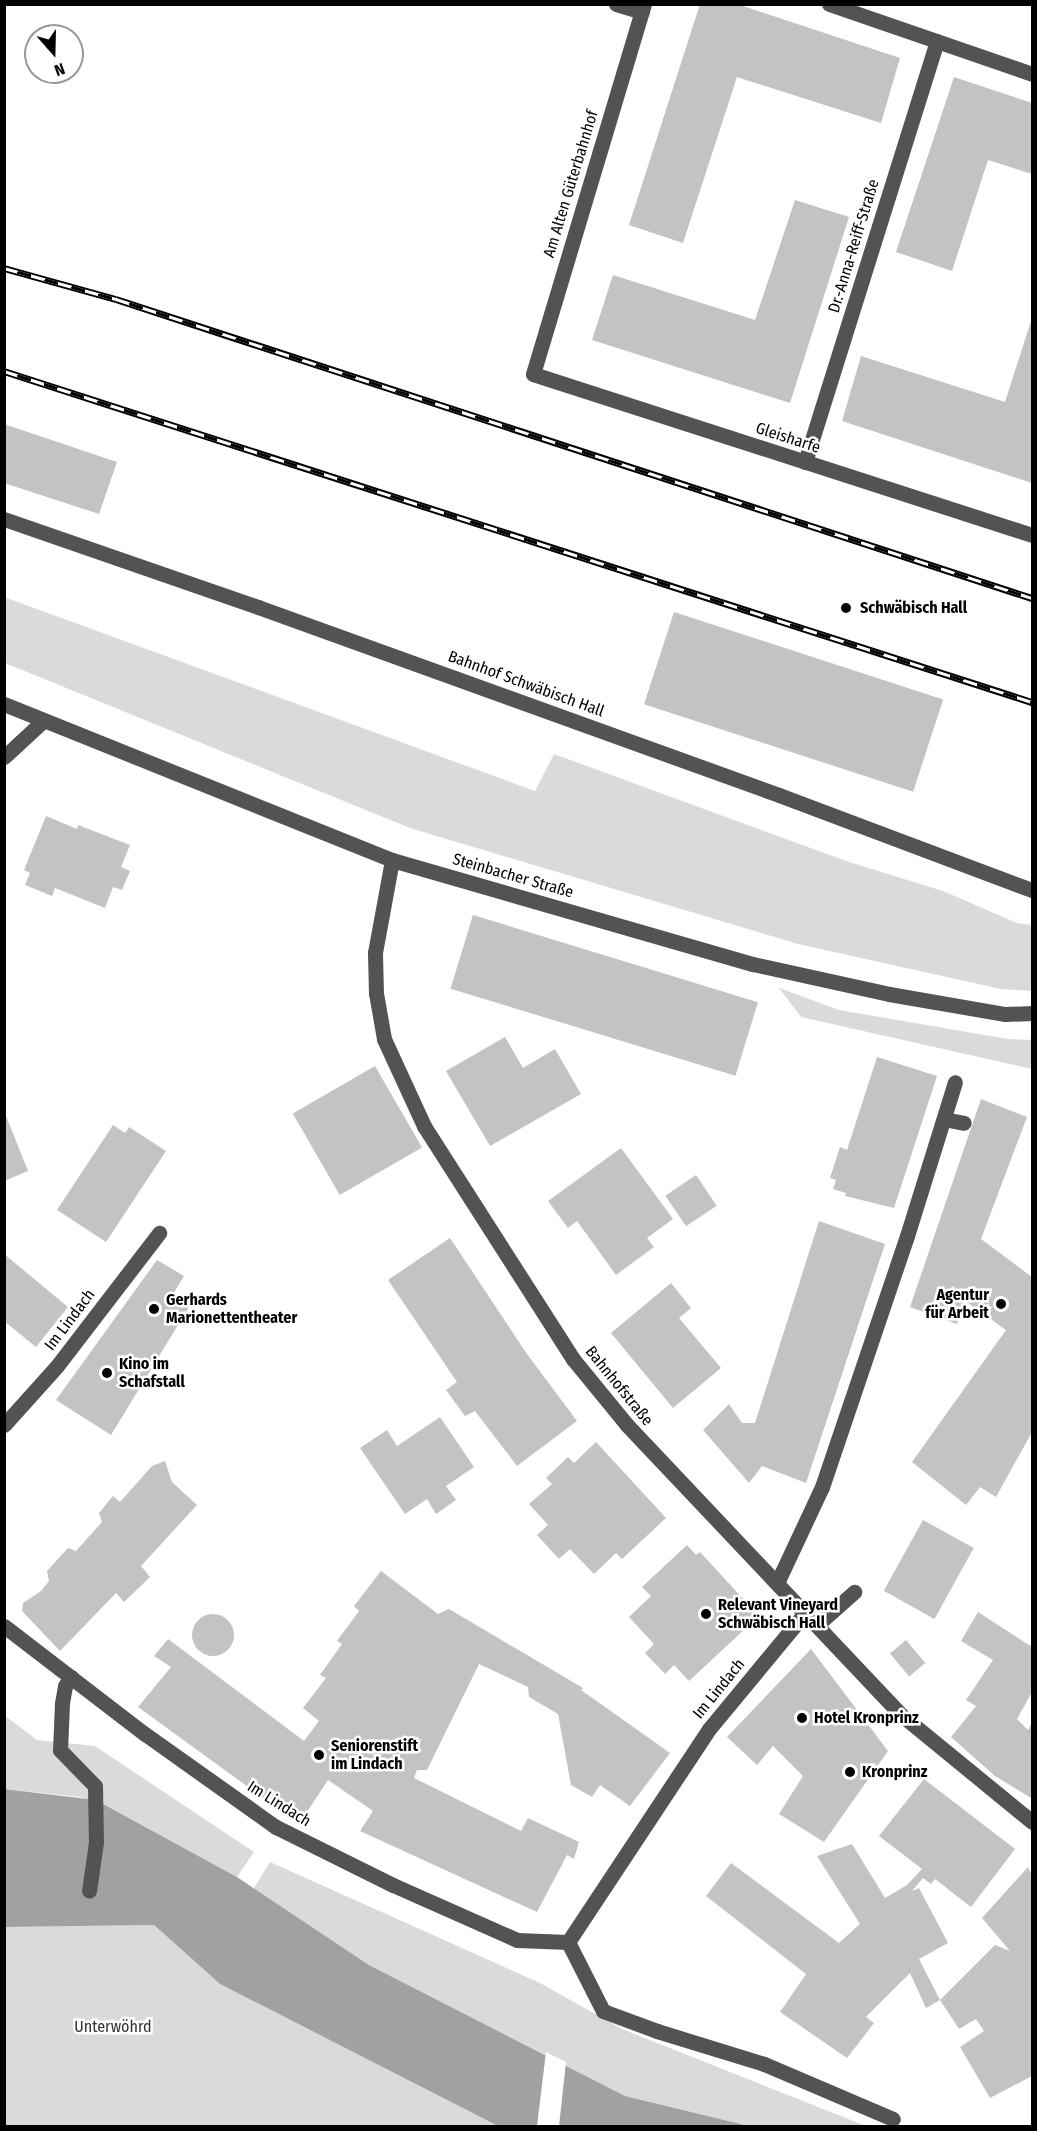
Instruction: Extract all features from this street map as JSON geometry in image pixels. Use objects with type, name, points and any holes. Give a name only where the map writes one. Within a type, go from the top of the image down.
[{"type":"street","points":[[616,4],[643,8]]},
{"type":"street","points":[[829,4],[1032,74]]},
{"type":"street","name":"Am Alten Güterbahnhof","points":[[533,374],[643,8]]},
{"type":"street","name":"Dr.-Anna-Reiff-Straße","points":[[805,462],[937,41]]},
{"type":"street","name":"Gleisharfe","points":[[533,374],[1032,535]]},
{"type":"street","name":"Bahnhof Schwäbisch Hall","points":[[4,519],[258,607],[779,795],[1032,890]]},
{"type":"street","name":"Steinbacher Straße","points":[[4,704],[392,860],[753,964],[889,994],[1005,1014],[1032,1013]]},
{"type":"street","points":[[4,757],[43,721]]},
{"type":"street","name":"Bahnhofstraße","points":[[392,860],[375,953],[376,993],[384,1039],[424,1126],[573,1359],[627,1425],[899,1713],[1032,1822]]},
{"type":"street","points":[[777,1583],[822,1487],[955,1082]]},
{"type":"street","points":[[944,1119],[964,1123]]},
{"type":"street","name":"Im Lindach","points":[[4,1425],[57,1366],[159,1233]]},
{"type":"street","points":[[817,1625],[854,1592]]},
{"type":"street","name":"Im Lindach","points":[[4,1626],[276,1827],[393,1885],[517,1940],[568,1942],[709,1729],[805,1613]]},
{"type":"street","points":[[71,1677],[65,1686],[62,1703],[60,1750],[95,1786],[96,1842],[88,1891]]},
{"type":"street","points":[[568,1942],[603,2011],[657,2031],[764,2064],[893,2119]]},
{"type":"green space","points":[[4,597],[535,791],[554,754],[846,861],[943,891],[1017,923],[1032,925],[1032,991],[1001,989],[798,944],[410,828],[5,663]]},
{"type":"green space","points":[[779,988],[839,1010],[1008,1039],[1032,1040],[1032,1069],[801,1017]]},
{"type":"green space","points":[[4,1715],[37,1740],[95,1746],[254,1852],[237,1877],[102,1803],[80,1797],[5,1789]]},
{"type":"green space","points":[[270,1862],[540,1983],[622,2029],[866,2126],[749,2126],[625,2096],[369,1965],[254,1888]]},
{"type":"green space","name":"Unterwöhrd","points":[[154,1925],[220,1984],[498,2126],[5,2126],[4,1927]]},
{"type":"shaded area","points":[[4,1789],[96,1800],[237,1877],[369,1965],[625,2096],[749,2126],[498,2126],[220,1984],[154,1925],[5,1927]]},
{"type":"pier","points":[[546,2052],[566,2062],[559,2126],[537,2126]]},
{"type":"building","points":[[700,4],[737,4],[900,58],[881,123],[737,77],[683,243],[629,225]]},
{"type":"building","points":[[954,77],[1032,103],[1032,174],[988,160],[952,271],[896,252]]},
{"type":"building","points":[[795,200],[849,217],[790,403],[592,340],[613,275],[755,320]]},
{"type":"building","points":[[1032,318],[1032,483],[842,421],[861,356],[1005,402]]},
{"type":"building","points":[[4,424],[117,462],[99,514],[4,483]]},
{"type":"building","points":[[674,612],[943,699],[913,792],[644,704]]},
{"type":"building","points":[[46,816],[77,829],[78,825],[130,845],[121,867],[130,871],[122,890],[113,887],[105,908],[55,888],[52,896],[25,885],[30,873],[24,870]]},
{"type":"building","points":[[473,915],[758,1002],[735,1076],[450,989]]},
{"type":"building","points":[[505,1037],[523,1068],[555,1049],[581,1094],[490,1146],[446,1071]]},
{"type":"building","points":[[877,1057],[937,1076],[894,1208],[845,1196],[846,1193],[833,1189],[836,1180],[830,1178],[840,1147],[847,1150]]},
{"type":"building","points":[[375,1066],[422,1147],[340,1195],[293,1114]]},
{"type":"building","name":"Agentur für Arbeit","points":[[981,1099],[1027,1117],[981,1239],[1032,1277],[1032,1432],[996,1497],[980,1487],[966,1505],[912,1462],[1006,1330],[964,1300],[957,1324],[910,1307]]},
{"type":"building","points":[[4,1111],[28,1171],[4,1181]]},
{"type":"building","points":[[113,1125],[125,1133],[129,1127],[166,1151],[106,1242],[57,1210]]},
{"type":"building","points":[[621,1148],[673,1219],[647,1238],[654,1247],[616,1275],[577,1221],[568,1228],[548,1201]]},
{"type":"building","points":[[696,1175],[717,1206],[686,1226],[665,1196]]},
{"type":"building","points":[[819,1221],[885,1244],[806,1483],[762,1466],[749,1483],[703,1430],[729,1404],[742,1423],[755,1423]]},
{"type":"building","points":[[450,1238],[527,1354],[577,1421],[517,1466],[475,1411],[465,1416],[446,1390],[457,1382],[388,1280]]},
{"type":"building","points":[[4,1254],[68,1307],[36,1347],[4,1321]]},
{"type":"building","points":[[157,1260],[184,1276],[172,1296],[189,1307],[111,1435],[56,1400]]},
{"type":"building","points":[[671,1283],[691,1308],[679,1318],[721,1368],[673,1408],[611,1333]]},
{"type":"building","points":[[440,1417],[474,1467],[446,1486],[456,1500],[436,1514],[427,1499],[405,1514],[360,1448],[387,1430],[397,1446]]},
{"type":"building","points":[[596,1442],[666,1518],[622,1559],[616,1553],[594,1574],[570,1549],[559,1559],[537,1535],[548,1525],[529,1504],[552,1484],[546,1478],[568,1457],[574,1463]]},
{"type":"building","points":[[165,1461],[172,1482],[197,1505],[141,1566],[150,1577],[124,1602],[116,1593],[60,1651],[22,1611],[23,1603],[41,1591],[49,1581],[47,1571],[68,1548],[76,1551],[102,1522],[99,1513],[113,1496],[120,1502],[152,1466]]},
{"type":"building","points":[[923,1520],[974,1548],[934,1619],[884,1591]]},
{"type":"building","points":[[687,1545],[696,1555],[700,1552],[759,1616],[689,1681],[674,1665],[665,1674],[645,1653],[654,1644],[629,1617],[651,1596],[642,1587]]},
{"type":"building","name":"Seniorenstift im Lindach","points":[[381,1571],[438,1614],[449,1609],[583,1688],[581,1690],[670,1753],[630,1806],[600,1785],[592,1797],[571,1785],[558,1714],[529,1697],[528,1687],[479,1664],[427,1770],[417,1770],[414,1778],[521,1831],[528,1818],[579,1842],[574,1859],[567,1855],[537,1912],[360,1831],[373,1811],[328,1780],[299,1824],[138,1707],[171,1667],[154,1656],[168,1639],[304,1741],[319,1721],[303,1708],[326,1678],[320,1675],[342,1644],[337,1641],[359,1611],[354,1606]]},
{"type":"building","points":[[978,1612],[1032,1647],[1032,1692],[1017,1719],[1028,1730],[1032,1722],[1031,1798],[995,1776],[951,1737],[976,1706],[966,1700],[993,1660],[961,1641]]},
{"type":"building","points":[[213,1614],[228,1620],[234,1635],[228,1650],[213,1656],[198,1650],[192,1635],[198,1620]]},
{"type":"building","points":[[906,1640],[925,1663],[909,1676],[890,1653]]},
{"type":"building","points":[[811,1649],[888,1751],[824,1842],[779,1814],[803,1776],[773,1746],[757,1765],[727,1737]]},
{"type":"building","points":[[924,1779],[1015,1849],[971,1907],[935,1879],[931,1884],[923,1878],[912,1891],[919,1888],[948,1943],[919,1959],[940,2000],[926,2008],[910,1973],[866,2017],[874,2023],[847,2058],[780,2012],[806,1974],[706,1896],[731,1863],[839,1943],[860,1924],[817,1856],[852,1844],[885,1898],[907,1885],[922,1869],[879,1836]]},
{"type":"building","points":[[1028,1867],[1032,1876],[1032,2076],[990,2098],[960,2047],[984,2031],[976,2019],[959,2029],[940,2000],[995,1945],[1010,1951],[982,1918]]},
{"type":"railway","points":[[4,268],[116,299],[1032,598]]},
{"type":"railway","points":[[4,371],[1032,702]]},
{"type":"place","name":"Schwäbisch Hall","points":[[846,608]]},
{"type":"place","name":"Agentur für Arbeit","points":[[1001,1304]]},
{"type":"place","name":"Gerhards Marionettentheater","points":[[154,1309]]},
{"type":"place","name":"Kino im Schafstall","points":[[107,1373]]},
{"type":"place","name":"Relevant Vineyard Schwäbisch Hall","points":[[706,1614]]},
{"type":"place","name":"Hotel Kronprinz","points":[[802,1718]]},
{"type":"place","name":"Seniorenstift im Lindach","points":[[319,1755]]},
{"type":"place","name":"Kronprinz","points":[[850,1772]]}]
